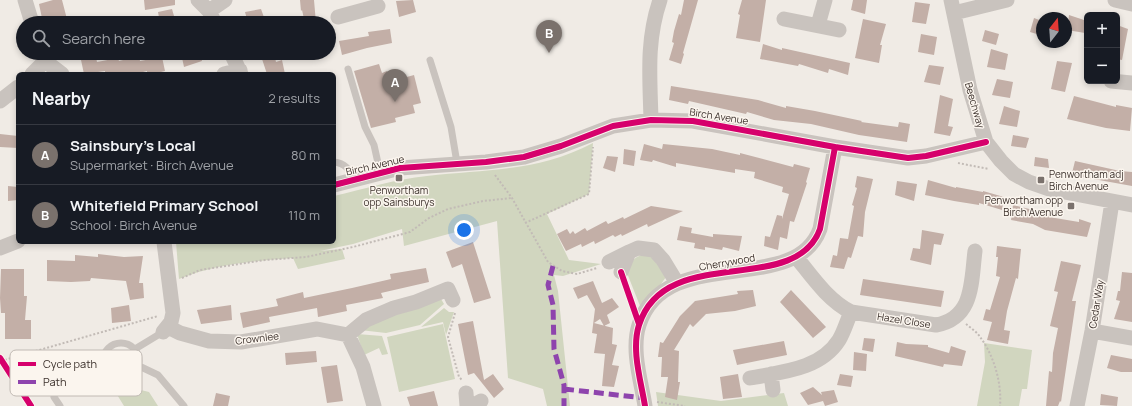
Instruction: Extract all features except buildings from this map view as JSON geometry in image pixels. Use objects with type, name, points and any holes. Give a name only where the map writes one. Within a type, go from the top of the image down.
[{"type":"street","points":[[25,0],[30,16]]},
{"type":"street","points":[[198,0],[211,16]]},
{"type":"street","points":[[213,16],[225,0]]},
{"type":"street","points":[[651,120],[649,52],[653,21],[660,0]]},
{"type":"street","points":[[818,25],[825,0]]},
{"type":"street","points":[[952,6],[1006,0]]},
{"type":"street","points":[[1115,0],[1132,4]]},
{"type":"street","points":[[338,17],[357,6],[378,6]]},
{"type":"street","name":"Beechway","points":[[952,6],[970,90],[986,142],[1014,174],[1029,182],[1049,189],[1132,205]]},
{"type":"street","points":[[784,19],[839,30]]},
{"type":"street","points":[[33,72],[42,60]]},
{"type":"street","points":[[47,60],[60,72]]},
{"type":"street","points":[[235,60],[241,72]]},
{"type":"street","points":[[1120,82],[1132,83]]},
{"type":"street","name":"Birch Avenue","points":[[336,184],[400,168],[486,162],[524,157],[612,126],[651,120],[693,121],[835,147],[908,158],[926,156],[986,142]]},
{"type":"street","name":"Cherrywood","points":[[644,403],[638,367],[637,339],[640,324],[651,304],[665,290],[677,283],[705,276],[781,263],[797,258],[817,238],[835,147]]},
{"type":"street","name":"Cedar Way","points":[[1077,406],[1092,331],[1112,202]]},
{"type":"street","points":[[0,248],[16,242]]},
{"type":"street","points":[[164,244],[173,312],[171,322],[165,329]]},
{"type":"street","points":[[609,262],[638,248],[654,250],[663,260],[677,283]]},
{"type":"street","points":[[958,316],[968,300],[975,251]]},
{"type":"street","points":[[621,272],[629,252]]},
{"type":"street","name":"Hazel Close","points":[[797,258],[828,296],[840,306],[851,312],[936,325],[948,323],[958,316]]},
{"type":"street","points":[[374,406],[363,367],[348,335],[366,320],[394,308],[416,302],[450,289]]},
{"type":"street","points":[[750,378],[806,366],[826,355],[839,340],[851,312]]},
{"type":"street","name":"Crownlee","points":[[165,329],[209,341],[241,342],[317,329],[348,335]]},
{"type":"street","points":[[1092,331],[1132,338]]},
{"type":"street","points":[[771,374],[773,390]]},
{"type":"lane","points":[[430,60],[451,127],[457,163]]},
{"type":"lane","points":[[348,69],[365,127],[374,145],[380,172]]},
{"type":"lane","points":[[336,162],[344,164],[354,179]]},
{"type":"lane","points":[[109,350],[113,346],[124,344],[134,349],[165,329]]},
{"type":"lane","points":[[142,367],[158,375],[184,406]]},
{"type":"lane","points":[[54,397],[60,406]]},
{"type":"path","points":[[526,223],[589,194],[594,133]]},
{"type":"path","points":[[486,162],[512,198],[548,262],[562,271],[577,274],[609,262]]},
{"type":"path","points":[[955,162],[992,169]]},
{"type":"path","points":[[169,283],[200,270],[265,260],[306,257],[353,247],[410,232],[429,218],[448,209],[483,201],[512,198]]},
{"type":"path","points":[[450,289],[456,311],[448,337],[458,377],[464,381],[471,402]]},
{"type":"path","points":[[39,350],[173,312]]},
{"type":"path","points":[[958,316],[981,337],[993,361],[1001,393],[1000,406]]},
{"type":"path","points":[[2,361],[10,359]]},
{"type":"path","points":[[644,403],[685,406]]},
{"type":"green space","points":[[593,143],[589,194],[547,214],[569,260],[601,264],[563,276],[554,275],[558,291],[570,406],[547,406],[543,389],[508,378],[497,221],[404,246],[402,229],[353,244],[320,251],[342,249],[345,259],[298,269],[293,258],[279,259],[221,267],[179,279],[176,244],[336,244],[336,196],[415,177],[512,168],[552,159]]},
{"type":"green space","points":[[650,254],[666,277],[642,311],[627,273],[631,264],[637,257]]},
{"type":"green space","points":[[441,299],[444,304],[420,325],[386,333],[360,330],[376,319]]},
{"type":"green space","points":[[444,308],[449,312],[454,312],[446,335],[443,322],[421,327]]},
{"type":"green space","points":[[443,324],[455,379],[399,392],[387,337]]},
{"type":"green space","points":[[357,334],[382,336],[388,354],[382,355],[379,348],[364,355]]},
{"type":"green space","points":[[984,343],[1032,350],[1027,389],[1022,389],[1019,406],[977,406],[985,362]]},
{"type":"green space","points":[[142,390],[149,392],[158,406],[124,406],[118,396],[142,396]]},
{"type":"green space","points":[[656,392],[721,401],[784,393],[788,406],[658,406]]},
{"type":"marked path","points":[[553,266],[548,285],[553,305],[554,349],[564,385],[564,406]]},
{"type":"marked path","points":[[564,389],[644,398]]},
{"type":"cycle path","points":[[336,184],[400,168],[486,162],[524,157],[561,146],[613,126],[651,120],[693,121],[835,147],[908,158],[926,156],[986,142]]},
{"type":"cycle path","points":[[645,406],[636,355],[636,345],[639,325],[653,300],[675,285],[701,276],[759,268],[785,261],[806,250],[820,229],[835,147]]},
{"type":"cycle path","points":[[621,272],[639,324]]},
{"type":"cycle path","points":[[0,358],[10,373]]},
{"type":"cycle path","points":[[25,396],[31,406]]},
{"type":"place","name":"Whitefield Primary School","points":[[549,53]]},
{"type":"place","name":"Sainsbury's Local","points":[[395,102]]},
{"type":"place","name":"Penwortham opp Sainsburys","points":[[399,178]]},
{"type":"place","name":"Penwortham adj Birch Avenue","points":[[1041,180]]},
{"type":"place","name":"Penwortham opp Birch Avenue","points":[[1071,206]]}]
